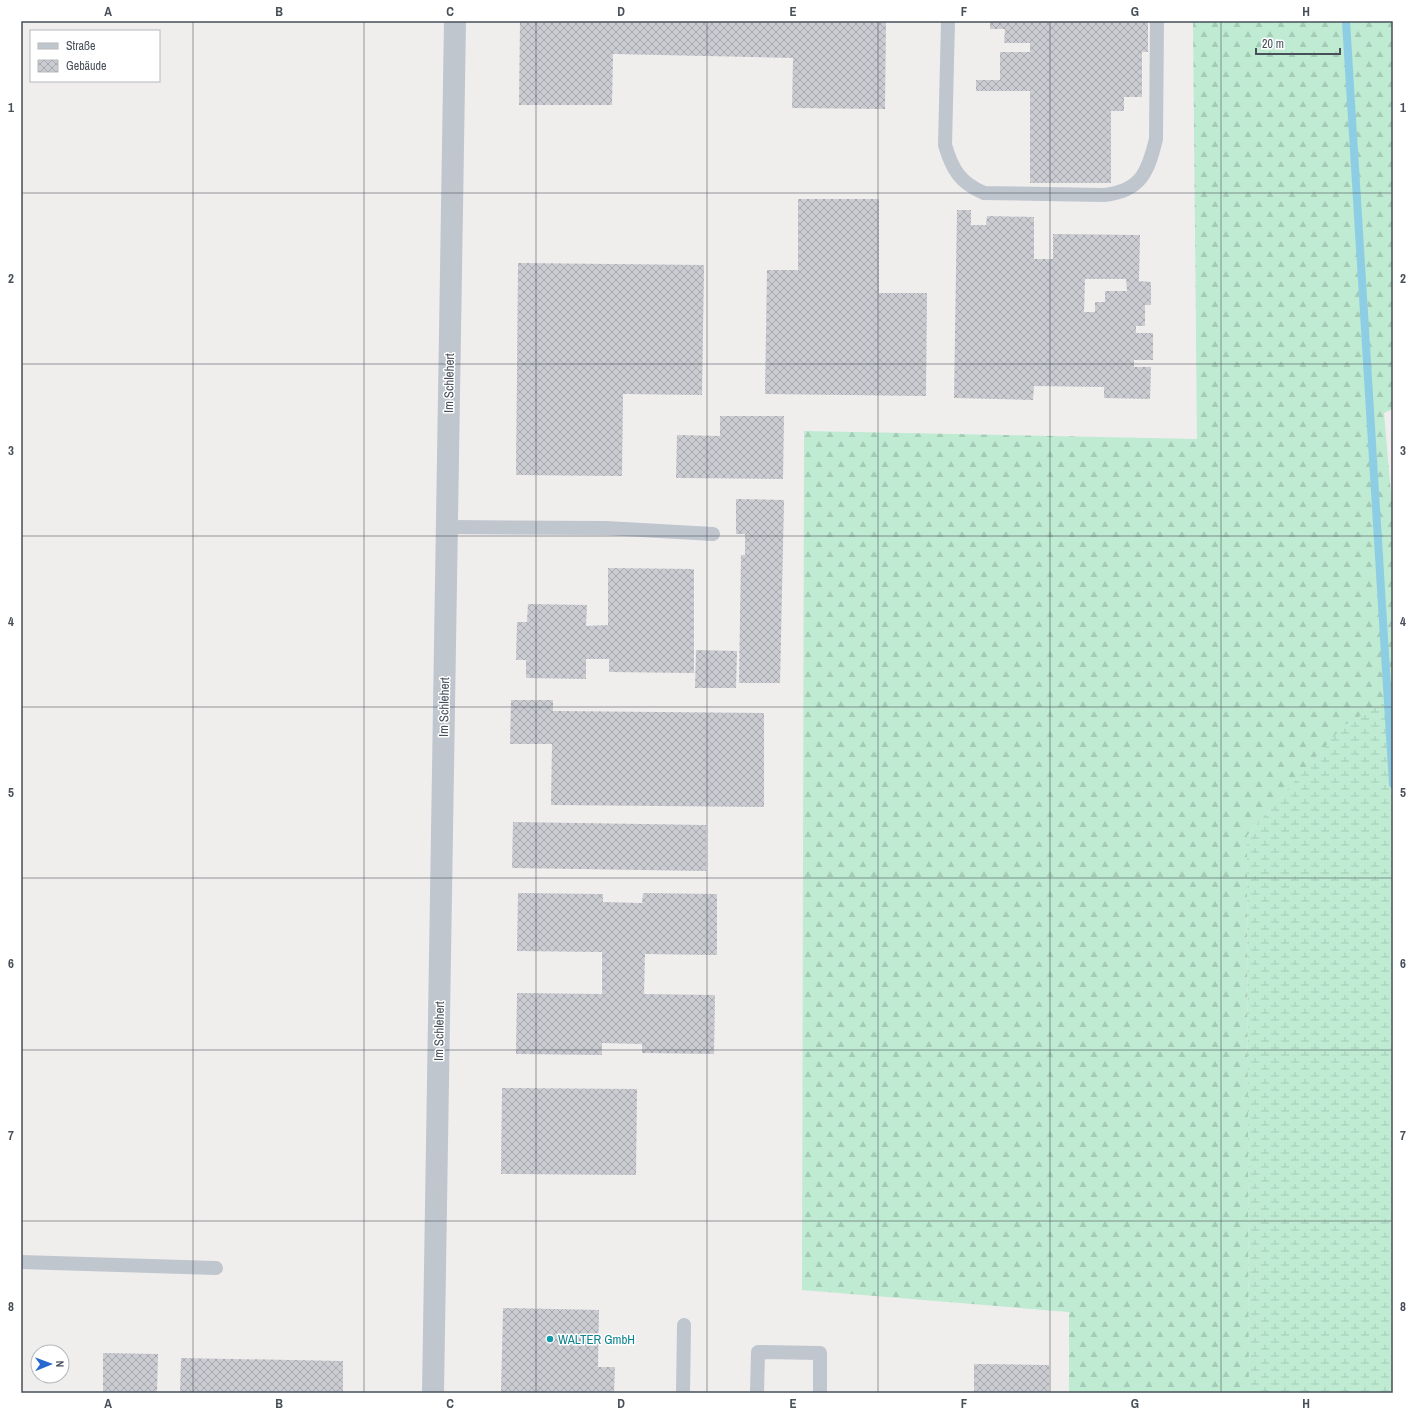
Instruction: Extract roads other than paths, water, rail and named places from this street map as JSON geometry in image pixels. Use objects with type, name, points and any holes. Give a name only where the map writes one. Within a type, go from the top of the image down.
[{"type":"street","name":"Im Schlehert","points":[[433,1393],[455,21]]},
{"type":"lane","points":[[948,21],[945,145],[949,160],[959,177],[971,188],[984,193],[1104,195],[1117,194],[1138,183],[1144,175],[1153,153],[1156,139],[1157,21]]},
{"type":"lane","points":[[447,527],[606,528],[713,534]]},
{"type":"lane","points":[[21,1262],[216,1268]]},
{"type":"lane","points":[[683,1393],[684,1325]]},
{"type":"lane","points":[[757,1393],[758,1352],[820,1353],[820,1393]]},
{"type":"waterway","points":[[1346,21],[1393,784]]},
{"type":"place","name":"WALTER GmbH","points":[[550,1339]]}]
